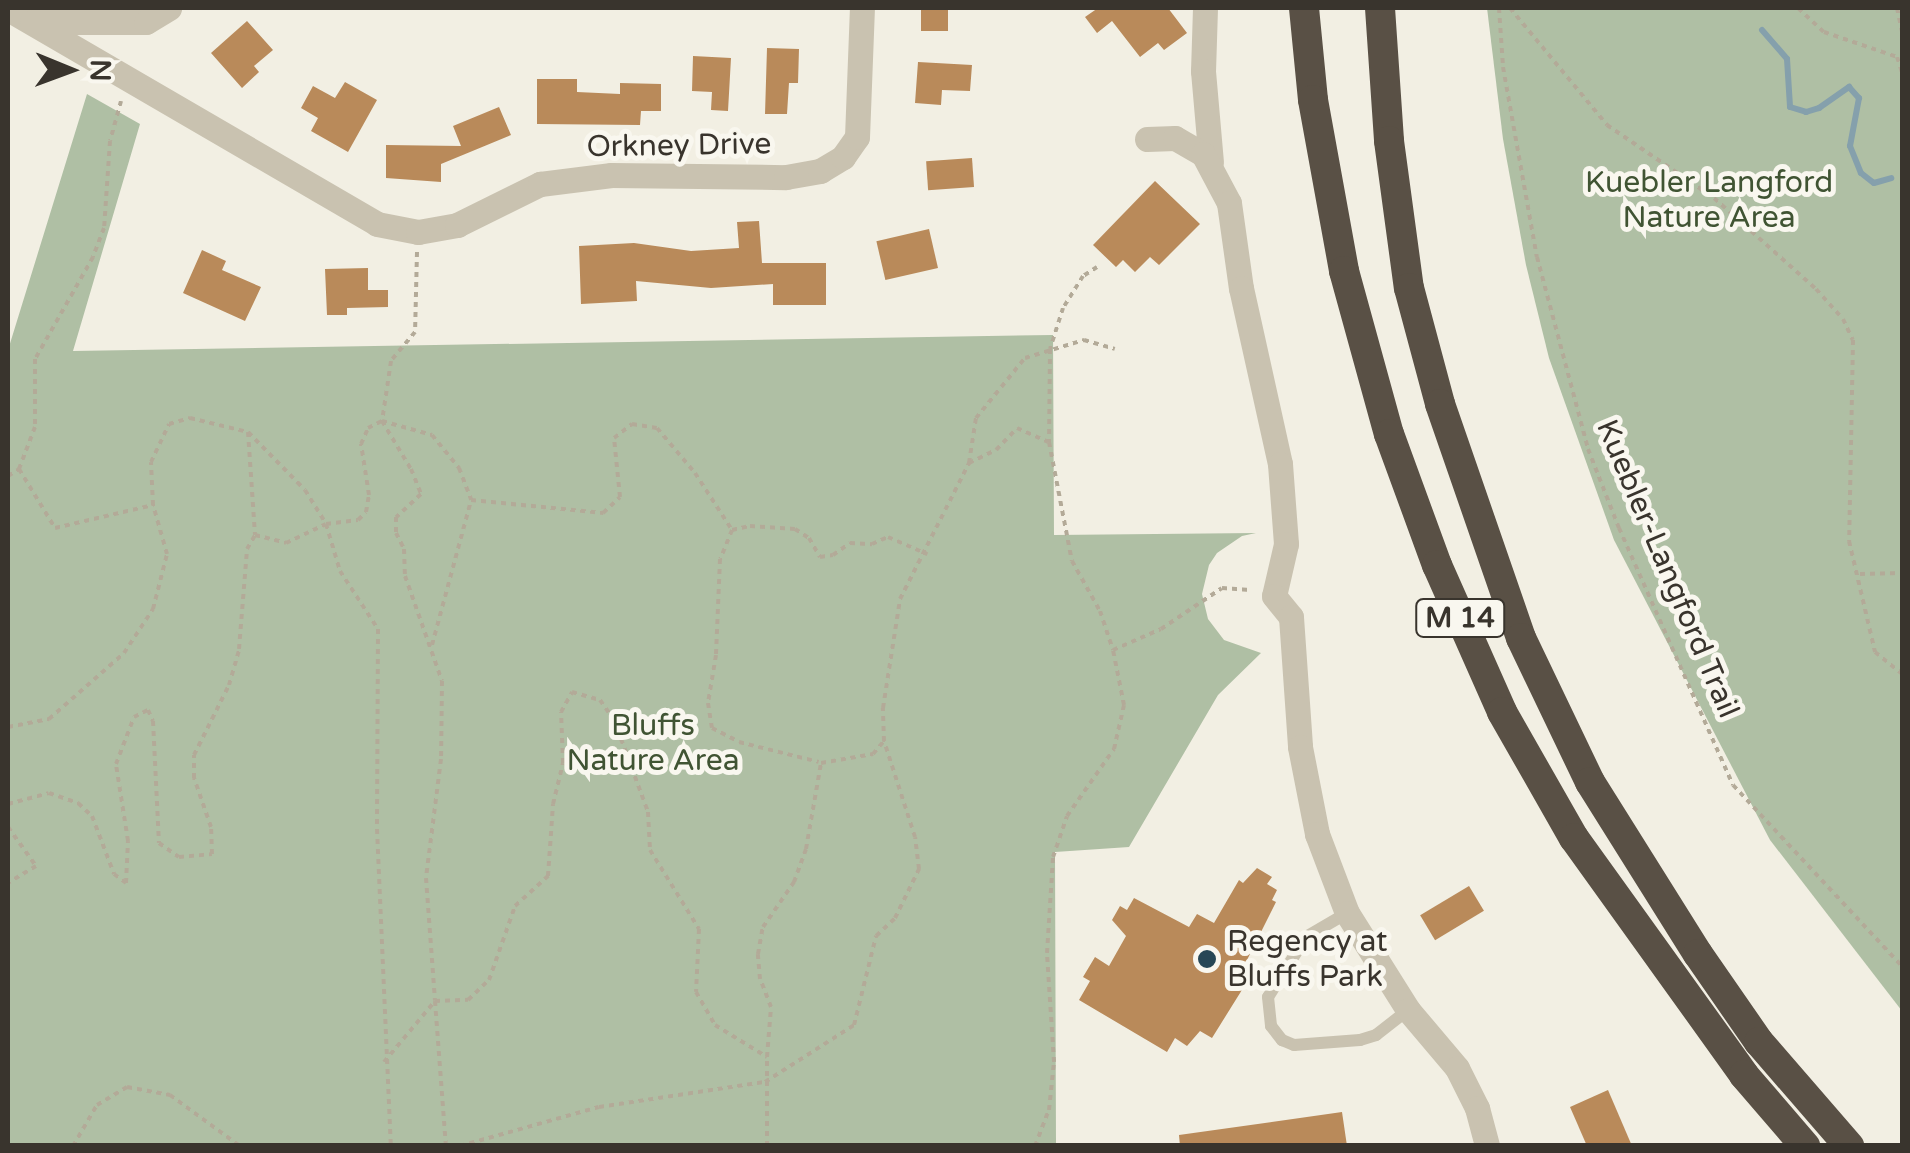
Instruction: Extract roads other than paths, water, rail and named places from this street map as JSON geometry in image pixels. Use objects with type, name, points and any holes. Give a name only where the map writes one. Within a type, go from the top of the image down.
[{"type":"highway","name":"M 14","points":[[1304,8],[1313,100],[1344,270],[1390,434],[1437,565],[1502,712],[1574,838],[1744,1075],[1805,1146]]},
{"type":"highway","name":"M 14","points":[[1380,8],[1389,141],[1409,288],[1440,404],[1521,638],[1590,782],[1688,938],[1759,1042],[1849,1146]]},
{"type":"street","points":[[32,22],[146,22],[169,8]]},
{"type":"street","name":"Orkney Drive","points":[[8,9],[377,224],[418,232],[457,225],[540,184],[611,175],[786,176],[820,171],[843,158],[857,137],[862,8]]},
{"type":"street","points":[[1205,8],[1203,71],[1211,162],[1229,203],[1241,288],[1280,464],[1286,544],[1274,596],[1292,617],[1300,747],[1308,794],[1347,913],[1408,1010],[1457,1068],[1478,1108],[1487,1146]]},
{"type":"street","points":[[1147,139],[1175,138],[1211,162]]},
{"type":"lane","points":[[1347,913],[1306,937],[1268,997],[1272,1026],[1282,1040],[1294,1045],[1360,1040],[1376,1034],[1408,1010]]},
{"type":"waterway","points":[[1762,30],[1787,59],[1790,107],[1806,112],[1819,108],[1849,87],[1859,98],[1850,146],[1861,173],[1874,183],[1891,178]]},
{"type":"place","name":"Regency at Bluffs Park","points":[[1207,959]]},
{"type":"park label","name":"Kuebler Langford Nature Area","points":[[1709,200]]},
{"type":"park label","name":"Bluffs Nature Area","points":[[653,743]]}]
